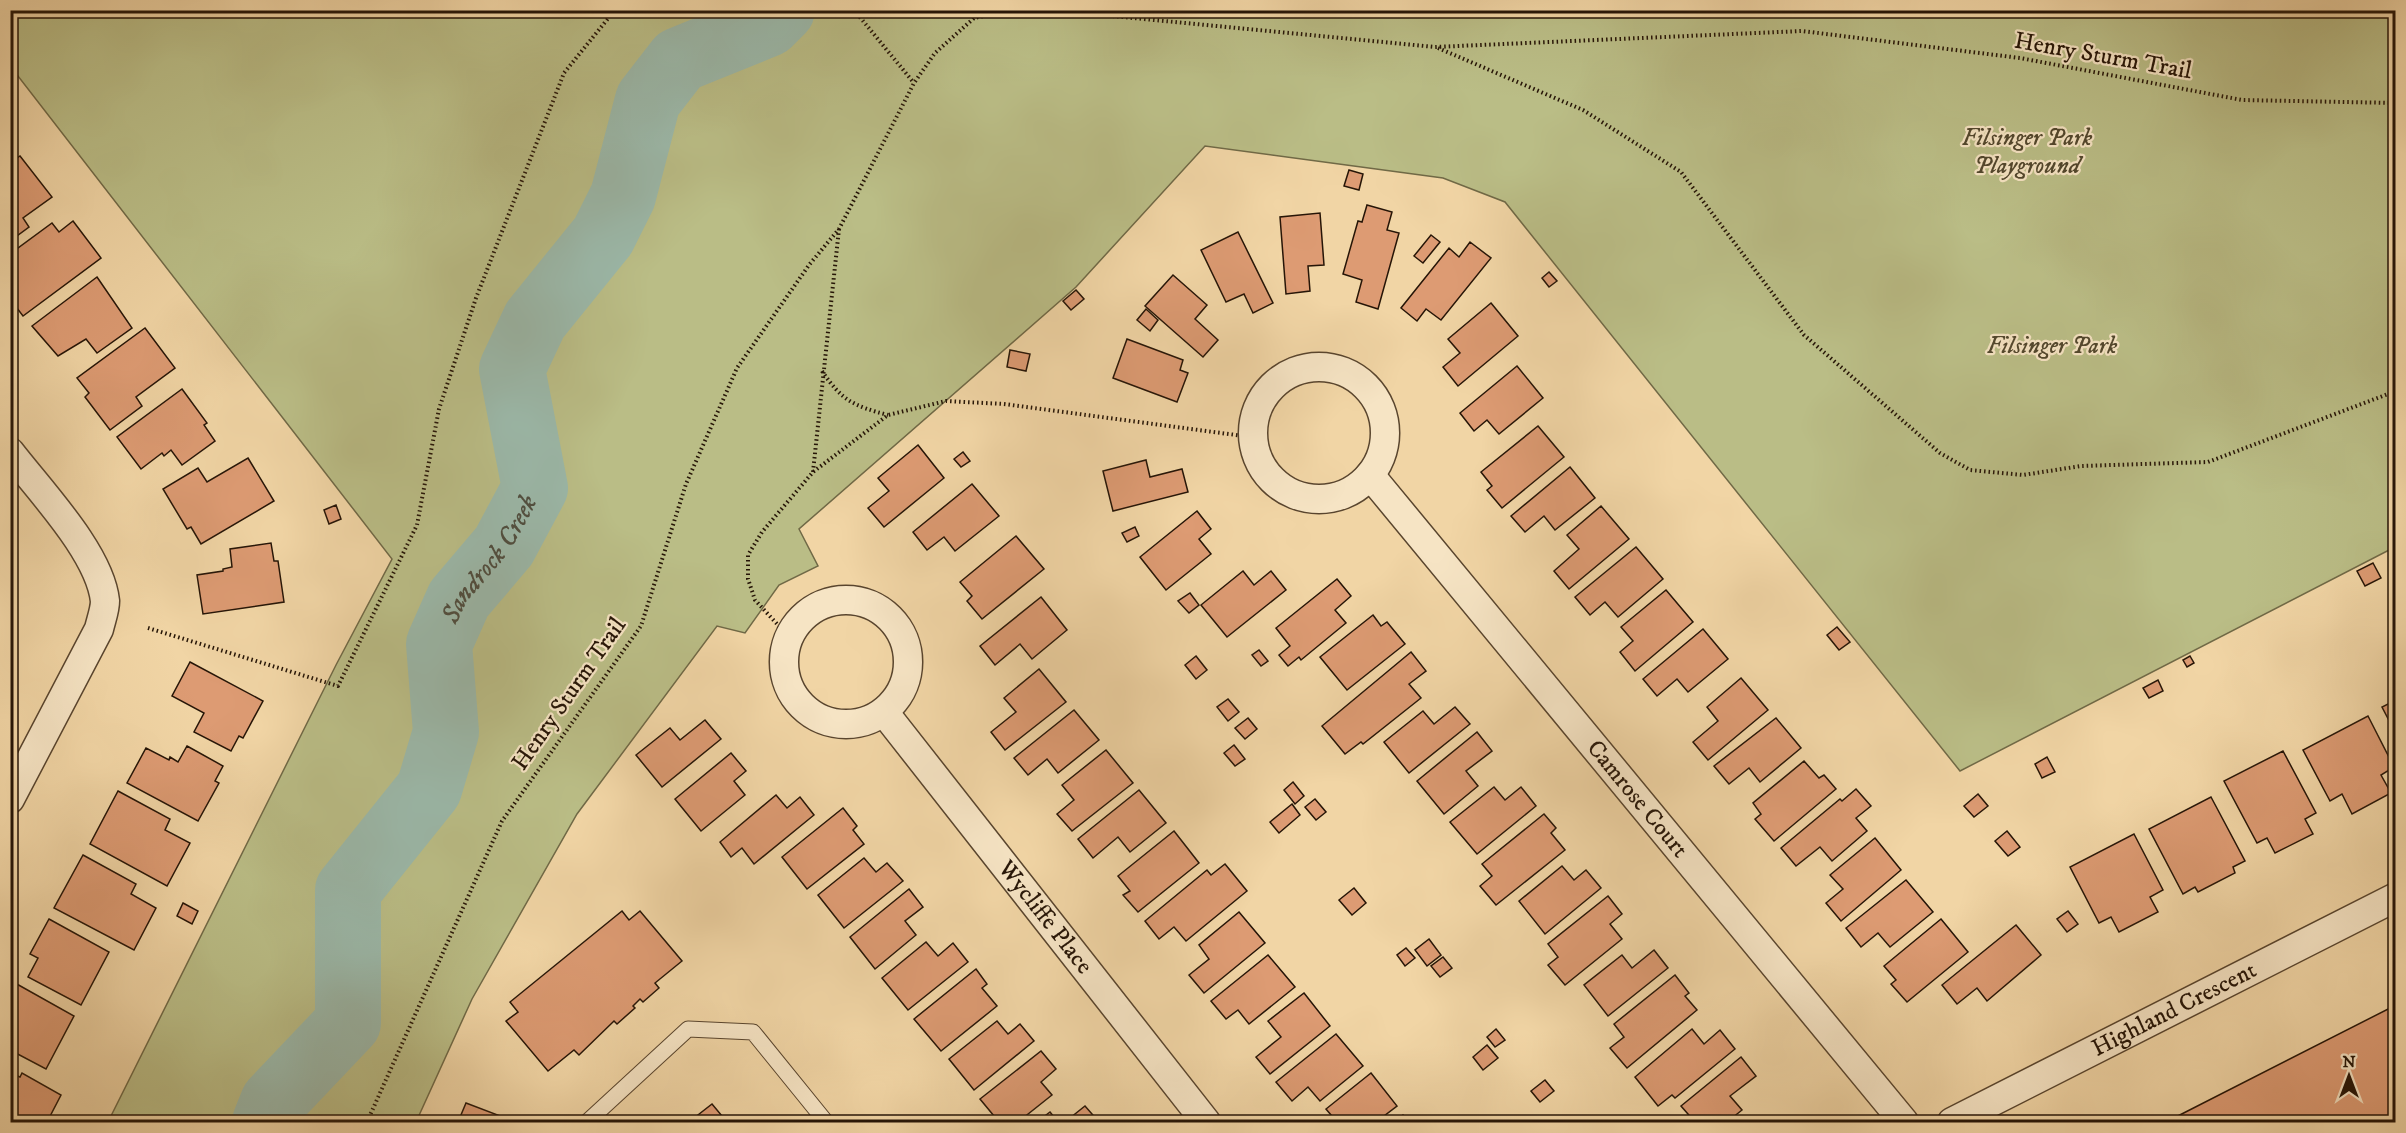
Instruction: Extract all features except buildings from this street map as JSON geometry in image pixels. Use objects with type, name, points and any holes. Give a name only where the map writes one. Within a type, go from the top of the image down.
[{"type":"street","points":[[1319,366],[1348,373],[1372,392],[1382,410],[1385,433],[1382,455],[1370,475],[1358,487],[1337,497],[1320,500],[1298,497],[1269,478],[1258,462],[1251,437],[1254,414],[1267,391],[1291,372],[1319,366]]},
{"type":"street","points":[[10,452],[90,556],[100,579],[105,604],[99,629],[10,799]]},
{"type":"street","name":"Camrose Court","points":[[1370,475],[1904,1122]]},
{"type":"street","points":[[843,600],[860,601],[881,611],[893,621],[904,639],[909,660],[906,681],[898,696],[884,712],[863,722],[843,724],[818,718],[807,712],[793,696],[783,666],[789,637],[803,617],[821,605],[843,600]]},
{"type":"street","name":"Wycliffe Place","points":[[884,712],[1206,1122]]},
{"type":"street","name":"Highland Crescent","points":[[1952,1122],[2396,897]]},
{"type":"lane","points":[[587,1122],[688,1029],[753,1032],[826,1122]]},
{"type":"path","points":[[148,628],[338,686],[417,525],[439,409],[476,298],[564,73],[615,10]]},
{"type":"path","points":[[854,10],[914,83]]},
{"type":"path","name":"Henry Sturm Trail","points":[[367,1122],[502,821],[641,626],[686,484],[737,368],[809,265],[839,229],[914,83],[935,53],[974,18],[1014,10]]},
{"type":"path","name":"Henry Sturm Trail","points":[[1050,10],[1435,47],[1802,31],[2020,58],[2242,100],[2396,103]]},
{"type":"path","points":[[1435,47],[1583,110],[1681,172],[1804,335],[1940,453],[1970,470],[2023,475],[2082,466],[2208,462],[2396,391]]},
{"type":"path","name":"Henry Sturm Trail","points":[[813,472],[822,370],[839,229]]},
{"type":"path","points":[[822,370],[834,389],[852,405],[888,416]]},
{"type":"path","points":[[789,637],[755,600],[748,579],[748,555],[762,531],[813,472],[888,416],[946,401],[1005,404],[1251,437]]},
{"type":"green space","name":"Filsinger Park","points":[[11,10],[2395,11],[2395,547],[1960,771],[1505,202],[1443,178],[1205,146],[1076,287],[799,529],[818,566],[779,585],[745,633],[717,626],[577,814],[472,999],[416,1122],[108,1122],[336,665],[392,559],[11,67]]},
{"type":"waterway","name":"Sandrock Creek","points":[[265,1122],[273,1102],[348,1023],[348,890],[429,789],[446,732],[439,644],[459,599],[504,546],[535,488],[512,369],[535,320],[603,236],[623,196],[648,100],[679,60],[768,24],[782,10]]},
{"type":"park label","name":"Filsinger Park Playground","points":[[2027,152]]}]
